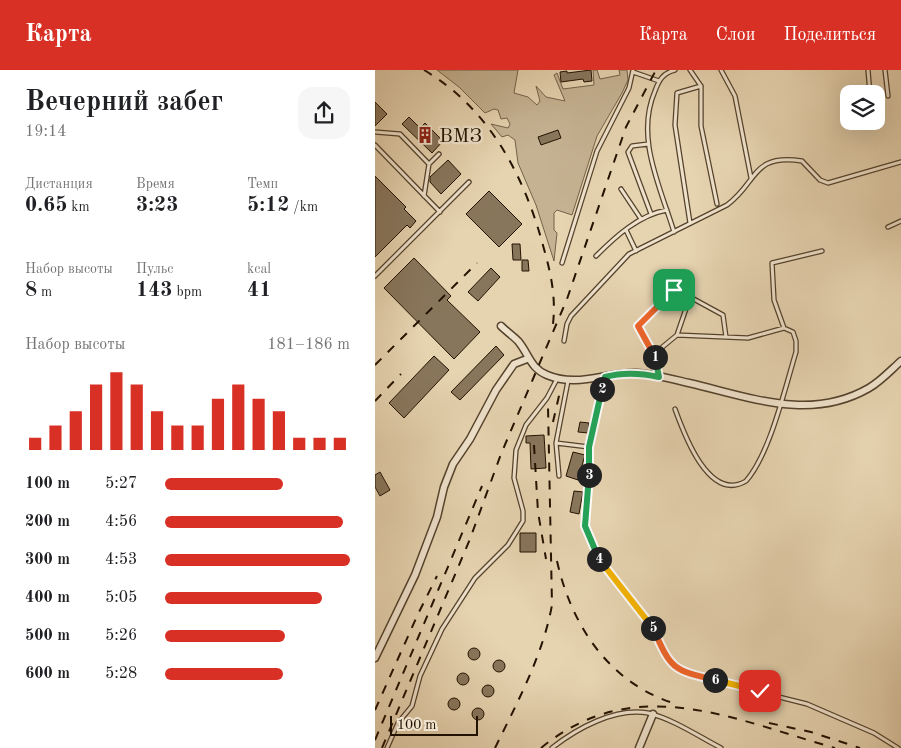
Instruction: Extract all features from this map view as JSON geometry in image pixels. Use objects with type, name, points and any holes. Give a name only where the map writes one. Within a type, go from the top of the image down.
[{"type":"street","points":[[501,326],[517,340],[527,359],[537,370],[558,378],[587,381],[637,373],[780,404],[812,406],[836,402],[870,387],[901,361]]},
{"type":"street","points":[[375,658],[415,575],[433,528],[444,487],[453,464],[470,439],[496,390],[515,364],[527,359]]},
{"type":"street","points":[[641,747],[653,714]]},
{"type":"lane","points":[[674,232],[648,144],[647,118],[659,81],[665,74],[675,70]]},
{"type":"lane","points":[[690,70],[701,86],[701,126],[717,204]]},
{"type":"lane","points":[[721,70],[735,96],[751,178]]},
{"type":"lane","points":[[868,70],[869,85]]},
{"type":"lane","points":[[885,70],[888,96]]},
{"type":"lane","points":[[562,263],[597,151],[629,88],[633,71],[659,81]]},
{"type":"lane","points":[[690,223],[675,124],[677,93],[701,86]]},
{"type":"lane","points":[[375,132],[399,134],[429,164]]},
{"type":"lane","points":[[648,144],[632,146],[628,152],[651,214]]},
{"type":"lane","points":[[375,145],[440,212]]},
{"type":"lane","points":[[424,196],[429,164],[439,154]]},
{"type":"lane","points":[[564,341],[567,324],[571,316],[618,263],[635,250],[731,202],[741,193],[759,168],[785,159],[802,161],[820,180],[828,183],[901,162]]},
{"type":"lane","points":[[375,276],[469,182]]},
{"type":"lane","points":[[621,189],[641,219]]},
{"type":"lane","points":[[596,256],[641,219],[667,210]]},
{"type":"lane","points":[[888,227],[901,221]]},
{"type":"lane","points":[[626,230],[635,250]]},
{"type":"lane","points":[[783,328],[774,300],[772,263],[822,250]]},
{"type":"lane","points":[[659,377],[655,354],[638,326],[674,290],[723,315],[726,337]]},
{"type":"lane","points":[[655,354],[677,336],[690,297]]},
{"type":"lane","points":[[675,409],[686,437],[704,467],[719,482],[732,486],[746,481],[753,472],[774,425],[795,352],[796,341],[793,332],[783,328],[748,338],[677,336]]},
{"type":"lane","points":[[605,377],[589,447],[585,526],[601,564],[653,627],[672,665],[691,675],[807,704],[874,733],[899,748]]},
{"type":"lane","points":[[387,748],[398,723],[412,706],[420,676],[442,629],[475,578],[508,544],[523,521],[523,511],[514,478],[516,450],[521,432],[547,398],[558,378]]},
{"type":"lane","points":[[559,476],[555,444],[568,380]]},
{"type":"lane","points":[[555,444],[589,447]]},
{"type":"lane","points":[[552,748],[575,732],[610,717],[634,712],[653,714],[721,748]]},
{"type":"shaded area","points":[[437,70],[518,70],[514,93],[528,97],[537,105],[540,101],[536,86],[546,97],[565,101],[554,75],[557,73],[563,89],[594,85],[593,70],[597,70],[600,79],[620,75],[619,70],[627,70],[628,80],[597,136],[572,215],[557,210],[554,213],[554,230],[557,233],[554,261],[536,205],[518,163],[515,140],[508,135],[502,137],[491,124],[508,128],[510,124],[507,118],[501,119],[498,110],[494,109],[485,113],[459,87]]},
{"type":"building","points":[[591,70],[592,81],[584,82],[583,79],[561,82],[560,72]]},
{"type":"building","points":[[375,102],[387,114],[375,126]]},
{"type":"building","name":"ВМЗ","points":[[409,117],[420,128],[425,123],[443,141],[432,153],[402,124]]},
{"type":"building","points":[[558,130],[561,138],[541,145],[538,137]]},
{"type":"building","points":[[448,160],[461,174],[441,194],[430,182],[430,177]]},
{"type":"building","points":[[375,176],[406,207],[404,209],[416,221],[410,228],[407,225],[375,257]]},
{"type":"building","points":[[489,191],[522,224],[499,247],[466,214]]},
{"type":"building","points":[[512,244],[520,244],[521,260],[513,260]]},
{"type":"building","points":[[414,258],[451,296],[447,300],[480,332],[454,359],[384,288]]},
{"type":"building","points":[[522,260],[528,260],[529,271],[522,271]]},
{"type":"building","points":[[491,268],[500,277],[478,301],[468,292]]},
{"type":"building","points":[[496,346],[504,355],[460,400],[451,392]]},
{"type":"building","points":[[434,356],[449,370],[404,418],[389,403]]},
{"type":"building","points":[[580,422],[589,423],[588,433],[578,432]]},
{"type":"building","points":[[544,435],[546,468],[531,469],[530,443],[526,443],[526,436]]},
{"type":"building","points":[[573,452],[585,455],[578,480],[566,476]]},
{"type":"building","points":[[380,472],[390,490],[380,496],[375,487],[375,475]]},
{"type":"building","points":[[574,491],[583,492],[579,514],[570,512]]},
{"type":"building","points":[[520,533],[536,533],[536,552],[520,552]]},
{"type":"building","points":[[472,648],[476,648],[480,654],[476,660],[472,660],[468,656],[468,652]]},
{"type":"building","points":[[497,660],[501,660],[505,666],[501,672],[497,672],[493,668],[493,664]]},
{"type":"building","points":[[461,673],[465,673],[469,679],[465,685],[461,685],[457,681],[457,677]]},
{"type":"building","points":[[486,685],[490,685],[494,691],[490,697],[486,697],[482,693],[482,689]]},
{"type":"building","points":[[452,698],[456,698],[460,704],[456,710],[452,710],[448,706],[448,702]]},
{"type":"building","points":[[476,708],[480,708],[484,714],[480,720],[476,720],[472,716],[472,712]]},
{"type":"railway","points":[[424,70],[468,104],[502,147],[515,171],[527,196],[547,258],[553,295],[553,324]]},
{"type":"railway","points":[[382,748],[470,539],[501,454],[567,299],[626,127],[656,70]]},
{"type":"railway","points":[[375,365],[477,263]]},
{"type":"railway","points":[[375,401],[401,374]]},
{"type":"railway","points":[[553,422],[561,387]]},
{"type":"railway","points":[[495,748],[536,660],[552,605],[548,406]]},
{"type":"railway","points":[[534,445],[538,512],[546,559]]},
{"type":"railway","points":[[375,740],[482,486]]},
{"type":"railway","points":[[557,561],[572,607],[596,648],[629,681],[673,703]]},
{"type":"railway","points":[[375,710],[437,576]]},
{"type":"railway","points":[[541,748],[576,725],[612,711],[648,707],[685,708],[721,715],[835,748]]},
{"type":"railway","points":[[769,723],[811,732],[860,748]]},
{"type":"place","name":"ВМЗ","points":[[425,135]]},
{"type":"route","points":[[674,290],[638,326],[655,354],[659,377],[637,373],[605,377],[589,447],[585,526],[601,564],[653,627],[672,665],[691,675],[760,691]]}]
